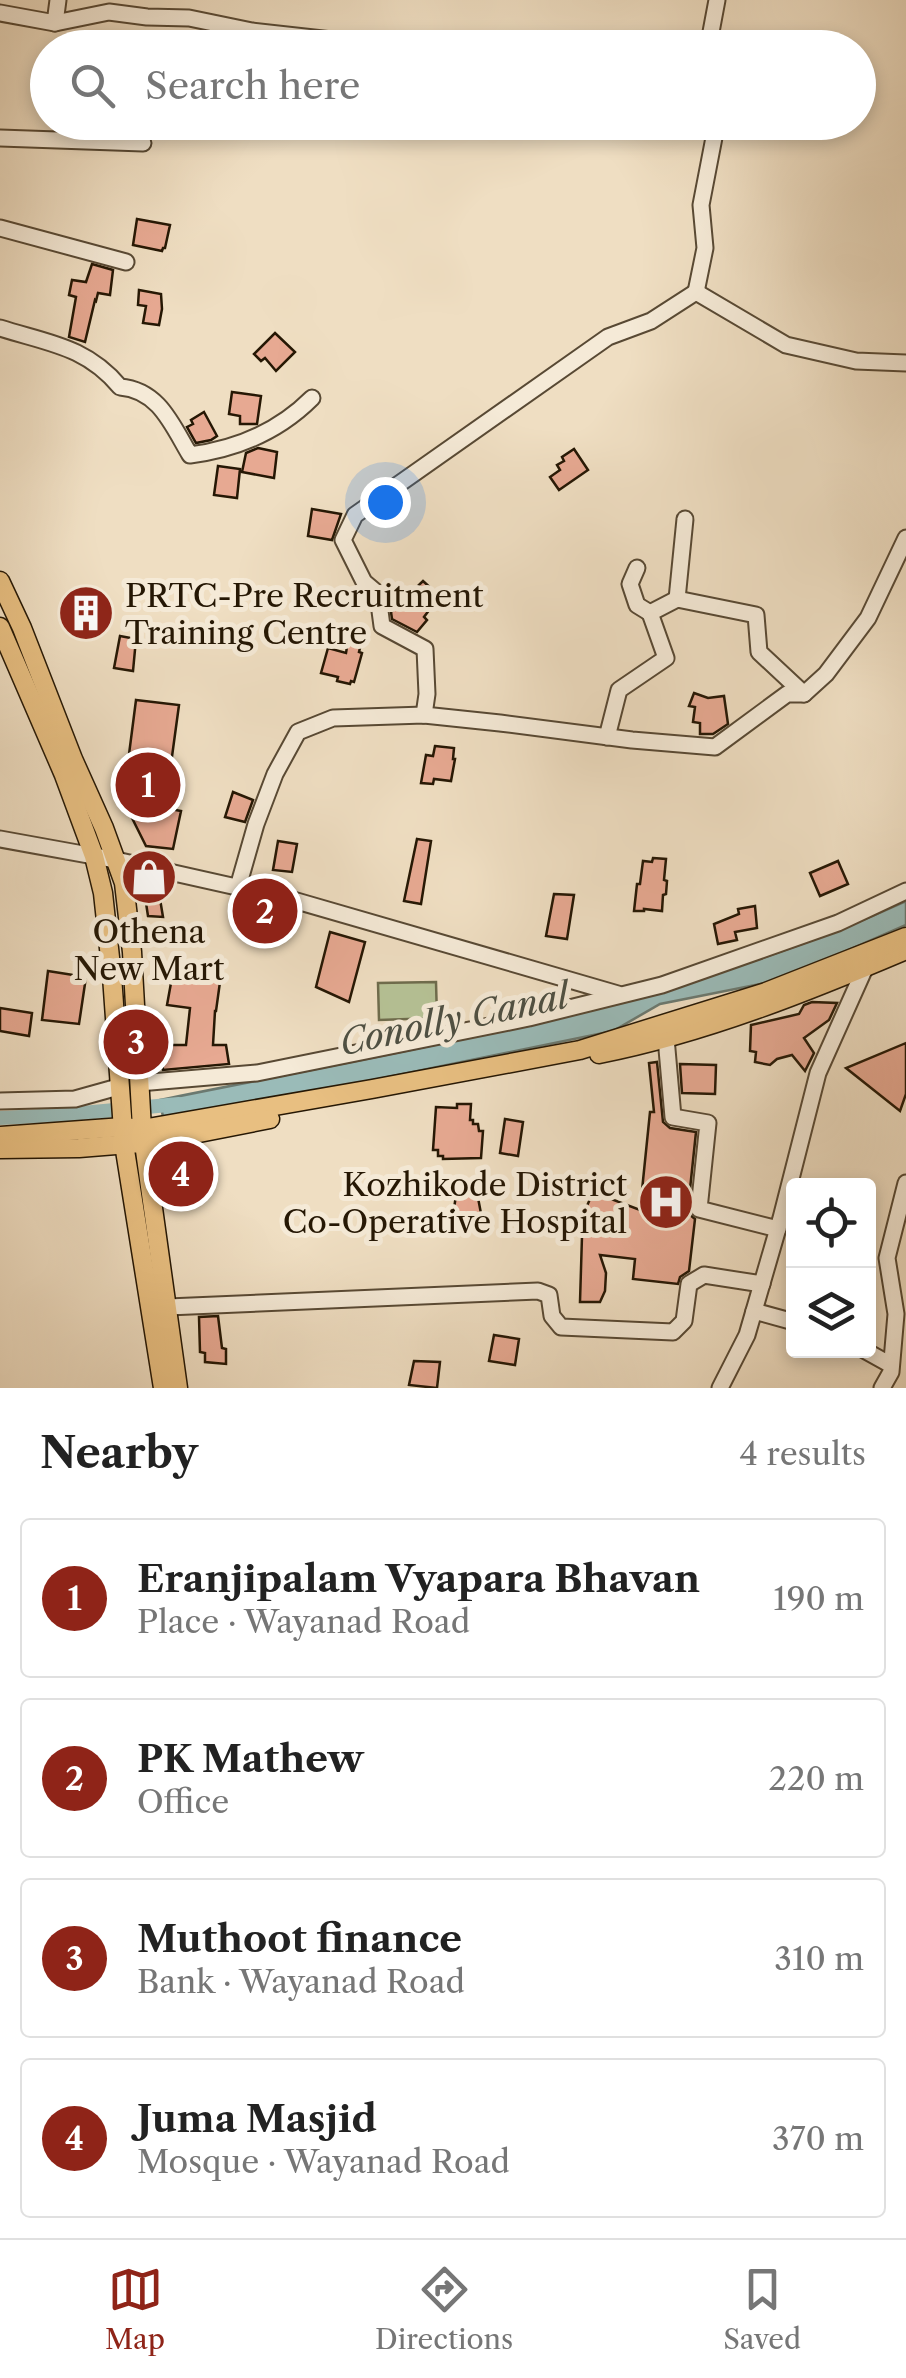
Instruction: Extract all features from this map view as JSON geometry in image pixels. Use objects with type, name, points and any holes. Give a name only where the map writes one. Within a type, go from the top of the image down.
[{"type":"main road","points":[[0,581],[124,884],[143,1136],[178,1388]]},
{"type":"main road","points":[[0,627],[64,775],[94,856],[103,893],[123,1136],[163,1388]]},
{"type":"main road","points":[[143,1136],[580,1050],[766,992],[906,936]]},
{"type":"main road","points":[[0,1136],[143,1136],[622,1049],[797,996],[906,950]]},
{"type":"main road","points":[[0,1149],[80,1148],[123,1136]]},
{"type":"street","points":[[55,23],[58,0]]},
{"type":"street","points":[[712,30],[718,0]]},
{"type":"street","points":[[10,10],[55,23],[109,12],[189,18],[247,30]]},
{"type":"street","points":[[0,138],[30,139]]},
{"type":"street","points":[[57,140],[143,143]]},
{"type":"street","points":[[424,715],[425,649],[382,626],[382,598],[364,582],[344,540],[355,515],[608,337],[651,322],[696,292],[706,248],[700,205],[713,140]]},
{"type":"street","points":[[0,228],[126,262]]},
{"type":"street","points":[[696,292],[786,345],[856,361],[906,363]]},
{"type":"street","points":[[0,328],[88,356],[120,387],[146,394],[174,424],[190,455],[233,446],[268,432],[312,398]]},
{"type":"street","points":[[677,599],[686,519]]},
{"type":"street","points":[[238,887],[275,774],[298,732],[333,718],[424,715],[715,747],[787,694],[804,694],[826,674],[868,618],[906,538]]},
{"type":"street","points":[[607,737],[619,690],[666,658],[650,613],[637,606],[630,584],[636,568]]},
{"type":"street","points":[[650,613],[677,599],[756,615],[759,652],[804,694]]},
{"type":"street","points":[[0,840],[116,860],[290,898],[622,995]]},
{"type":"street","points":[[139,1082],[257,1073],[529,1018],[662,986],[838,923],[906,891]]},
{"type":"street","points":[[720,1388],[747,1335],[818,1073],[864,968]]},
{"type":"street","points":[[666,1038],[673,1117],[708,1122],[699,1209],[778,1229]]},
{"type":"street","points":[[0,1101],[75,1099],[118,1088]]},
{"type":"street","points":[[882,1388],[891,1372],[896,1314],[887,1258],[906,1183]]},
{"type":"street","points":[[887,1258],[906,1255]]},
{"type":"street","points":[[168,1307],[538,1291],[549,1294],[552,1316],[560,1327],[673,1332],[684,1321],[690,1284],[704,1274],[762,1284]]},
{"type":"street","points":[[754,1312],[786,1320]]},
{"type":"street","points":[[876,1357],[891,1366]]},
{"type":"green space","points":[[436,982],[437,1018],[379,1020],[378,983]]},
{"type":"water","points":[[906,901],[906,925],[780,980],[660,1004],[613,1031],[164,1123],[160,1100],[444,1043],[633,998],[817,938]]},
{"type":"building","points":[[137,219],[170,225],[162,251],[133,245]]},
{"type":"building","points":[[92,264],[113,270],[110,295],[98,293],[85,342],[69,337],[76,297],[69,295],[72,280],[86,282]]},
{"type":"building","points":[[139,290],[161,294],[159,325],[143,323],[146,306],[138,305]]},
{"type":"building","points":[[275,333],[295,352],[276,371],[265,358],[261,361],[254,354]]},
{"type":"building","points":[[232,392],[261,396],[257,424],[240,424],[240,416],[229,414]]},
{"type":"building","points":[[204,412],[217,436],[196,443],[187,427]]},
{"type":"building","points":[[258,448],[277,452],[274,478],[242,472],[246,453]]},
{"type":"building","points":[[574,449],[588,470],[559,490],[550,477],[560,470],[557,465],[564,461],[562,457]]},
{"type":"building","points":[[218,466],[240,469],[237,498],[214,495]]},
{"type":"building","points":[[312,509],[341,514],[332,540],[308,536]]},
{"type":"building","points":[[423,581],[436,593],[431,597],[436,601],[417,632],[392,619],[391,612]]},
{"type":"building","points":[[120,636],[136,639],[133,671],[114,668]]},
{"type":"building","points":[[348,641],[361,644],[362,653],[354,682],[350,684],[321,673],[328,648],[346,653]]},
{"type":"building","points":[[694,693],[708,698],[724,696],[728,724],[713,734],[700,734],[700,723],[693,722],[695,707],[689,706]]},
{"type":"building","points":[[136,700],[179,705],[165,808],[181,811],[173,849],[146,846],[132,818],[131,795],[127,795],[128,762]]},
{"type":"building","points":[[435,746],[454,748],[451,781],[434,779],[433,784],[421,783],[426,755],[433,756]]},
{"type":"building","points":[[233,792],[253,800],[245,822],[225,817]]},
{"type":"building","points":[[417,839],[431,841],[421,904],[404,901]]},
{"type":"building","points":[[278,841],[297,844],[292,872],[273,870]]},
{"type":"building","points":[[653,858],[666,859],[662,911],[634,911],[643,861],[652,862]]},
{"type":"building","points":[[838,861],[848,884],[820,896],[810,873]]},
{"type":"building","points":[[142,877],[157,881],[163,917],[148,916]]},
{"type":"building","points":[[554,894],[574,895],[567,939],[546,936]]},
{"type":"building","points":[[755,906],[757,928],[735,932],[737,940],[718,944],[714,924],[739,914],[738,909]]},
{"type":"building","points":[[330,932],[365,942],[349,1002],[316,987]]},
{"type":"building","points":[[48,971],[86,977],[79,1024],[42,1020]]},
{"type":"building","points":[[173,972],[220,982],[213,1045],[226,1045],[229,1064],[163,1070],[160,1045],[186,1045],[190,1008],[167,1005]]},
{"type":"building","points":[[837,1003],[829,1020],[804,1038],[814,1053],[805,1071],[792,1055],[770,1065],[755,1062],[756,1052],[750,1051],[751,1025],[799,1014],[804,1005]]},
{"type":"building","points":[[0,1008],[32,1013],[29,1036],[0,1031]]},
{"type":"building","points":[[906,1043],[906,1094],[900,1111],[846,1068]]},
{"type":"building","name":"Kozhikode District Co-Operative Hospital","points":[[657,1062],[663,1122],[670,1128],[696,1132],[688,1208],[695,1219],[689,1271],[678,1284],[633,1279],[635,1259],[600,1255],[606,1273],[605,1291],[600,1302],[580,1302],[582,1236],[577,1229],[593,1192],[640,1210],[650,1112],[654,1112],[649,1063]]},
{"type":"building","points":[[680,1064],[716,1065],[715,1094],[682,1093]]},
{"type":"building","points":[[457,1104],[471,1104],[470,1120],[483,1131],[481,1158],[443,1159],[438,1150],[433,1150],[436,1107],[457,1108]]},
{"type":"building","points":[[505,1119],[523,1122],[518,1156],[500,1153]]},
{"type":"building","points":[[475,1182],[483,1224],[452,1224],[457,1187]]},
{"type":"building","points":[[218,1316],[226,1364],[205,1362],[205,1353],[200,1352],[199,1317]]},
{"type":"building","points":[[494,1335],[519,1339],[515,1365],[489,1361]]},
{"type":"building","points":[[414,1361],[440,1362],[437,1388],[409,1385]]},
{"type":"waterway","name":"Conolly Canal","points":[[0,1118],[179,1104]]},
{"type":"place","name":"PRTC-Pre Recruitment Training Centre","points":[[86,613]]},
{"type":"place","name":"Eranjipalam Vyapara Bhavan","points":[[148,785]]},
{"type":"place","name":"Othena New Mart","points":[[149,877]]},
{"type":"place","name":"PK Mathew","points":[[265,911]]},
{"type":"place","name":"Muthoot finance","points":[[136,1042]]},
{"type":"place","name":"Juma Masjid","points":[[181,1174]]},
{"type":"place","name":"Kozhikode District Co-Operative Hospital","points":[[666,1202]]}]
